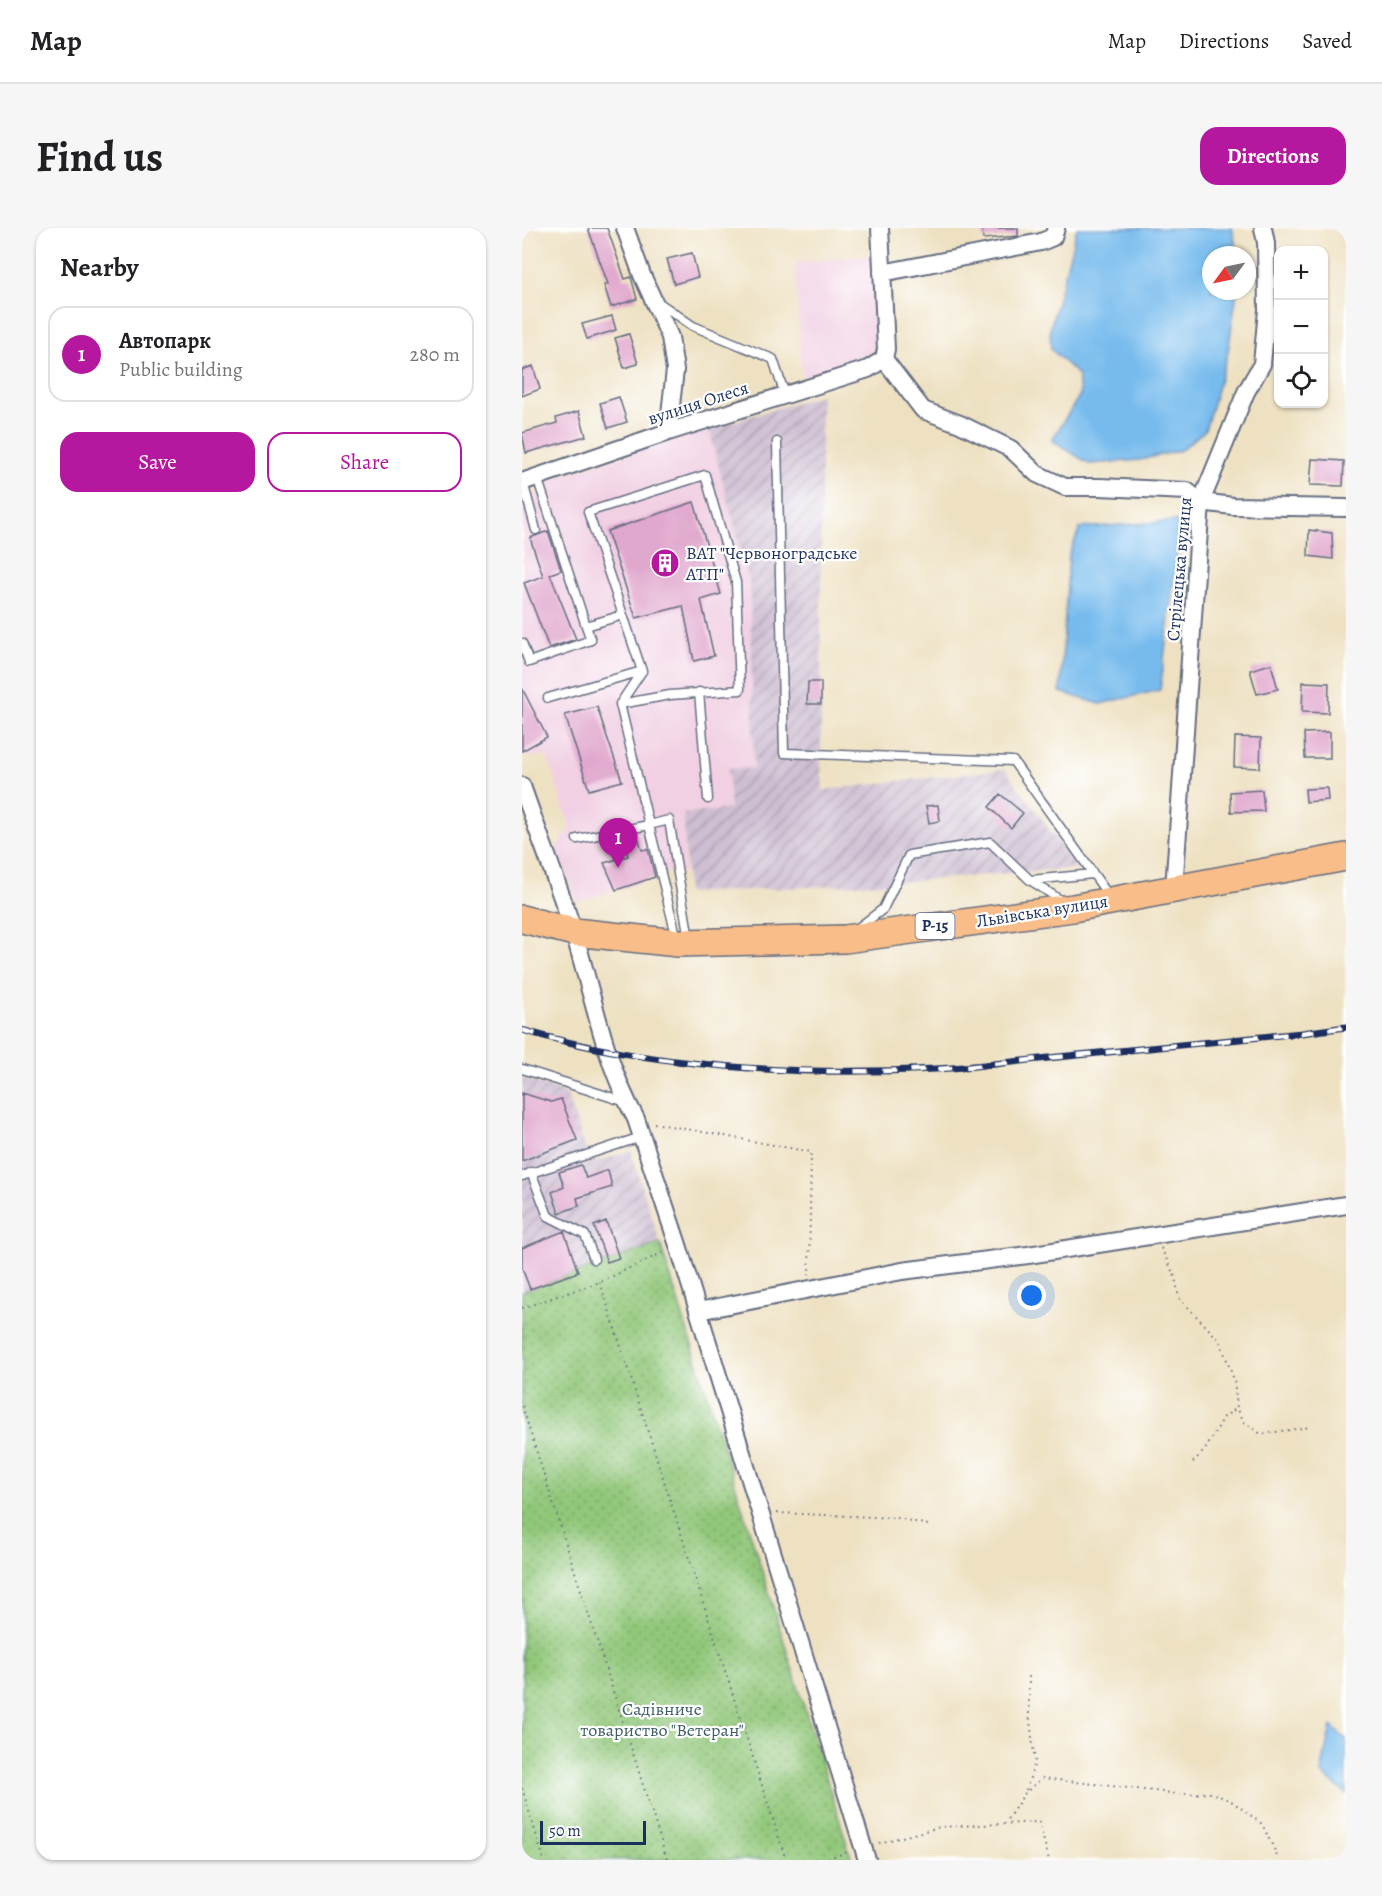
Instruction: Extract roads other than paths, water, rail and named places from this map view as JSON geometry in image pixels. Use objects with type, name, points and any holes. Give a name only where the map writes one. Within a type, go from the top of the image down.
[{"type":"main road","name":"Львівська вулиця","points":[[522,919],[574,932],[684,943],[845,939],[1073,908],[1346,857]]},
{"type":"street","points":[[625,228],[670,337],[675,370],[668,432]]},
{"type":"street","points":[[880,228],[886,349],[884,359],[923,410],[960,424],[1011,449],[1036,474],[1065,488],[1100,487],[1186,491],[1201,502],[1233,506],[1346,508]]},
{"type":"street","points":[[882,273],[1041,242],[1053,237],[1056,228]]},
{"type":"street","name":"Стрілецька вулиця","points":[[1174,889],[1201,502],[1246,392],[1262,364],[1267,310],[1266,243],[1263,228]]},
{"type":"street","name":"вулиця Олеся","points":[[527,480],[668,432],[868,369],[884,359]]},
{"type":"street","points":[[522,786],[574,932],[606,1049],[626,1102],[636,1119],[678,1245],[865,1854]]},
{"type":"street","points":[[698,1311],[902,1271],[1028,1255],[1346,1205]]},
{"type":"lane","points":[[653,299],[693,326],[773,359],[785,396]]},
{"type":"lane","points":[[777,442],[784,753],[1013,761],[1112,901]]},
{"type":"lane","points":[[620,704],[670,695],[740,690],[736,582],[705,475],[588,512],[642,671]]},
{"type":"lane","points":[[527,480],[536,530]]},
{"type":"lane","points":[[522,643],[529,662],[591,640],[527,480]]},
{"type":"lane","points":[[586,626],[623,615]]},
{"type":"lane","points":[[548,698],[642,671]]},
{"type":"lane","points":[[642,671],[620,704],[649,825],[684,943]]},
{"type":"lane","points":[[699,693],[708,799]]},
{"type":"lane","points":[[577,839],[669,820],[684,943]]},
{"type":"lane","points":[[845,939],[883,909],[909,855],[990,842],[1030,880],[1073,908]]},
{"type":"lane","points":[[1030,880],[1093,874]]},
{"type":"lane","points":[[522,1069],[626,1102]]},
{"type":"lane","points":[[522,1176],[641,1137]]},
{"type":"lane","points":[[531,1172],[548,1216],[585,1235],[594,1259]]},
{"type":"water","points":[[1077,228],[1232,228],[1236,246],[1202,246],[1202,300],[1236,300],[1228,352],[1205,430],[1181,450],[1140,460],[1089,464],[1052,440],[1080,395],[1078,375],[1051,349],[1050,329]]},
{"type":"water","points":[[1177,521],[1179,539],[1160,690],[1100,704],[1060,692],[1069,555],[1080,528]]},
{"type":"water","points":[[1331,1726],[1346,1739],[1346,1794],[1321,1773]]},
{"type":"railway","points":[[522,1030],[572,1043],[675,1061],[780,1070],[885,1071],[967,1067],[1346,1027]]},
{"type":"place","name":"ВАТ \"Червоноградське АТП\"","points":[[665,563]]},
{"type":"place","name":"Автопарк","points":[[618,868]]},
{"type":"park label","name":"Садівниче товариство \"Ветеран\"","points":[[662,1719]]}]
